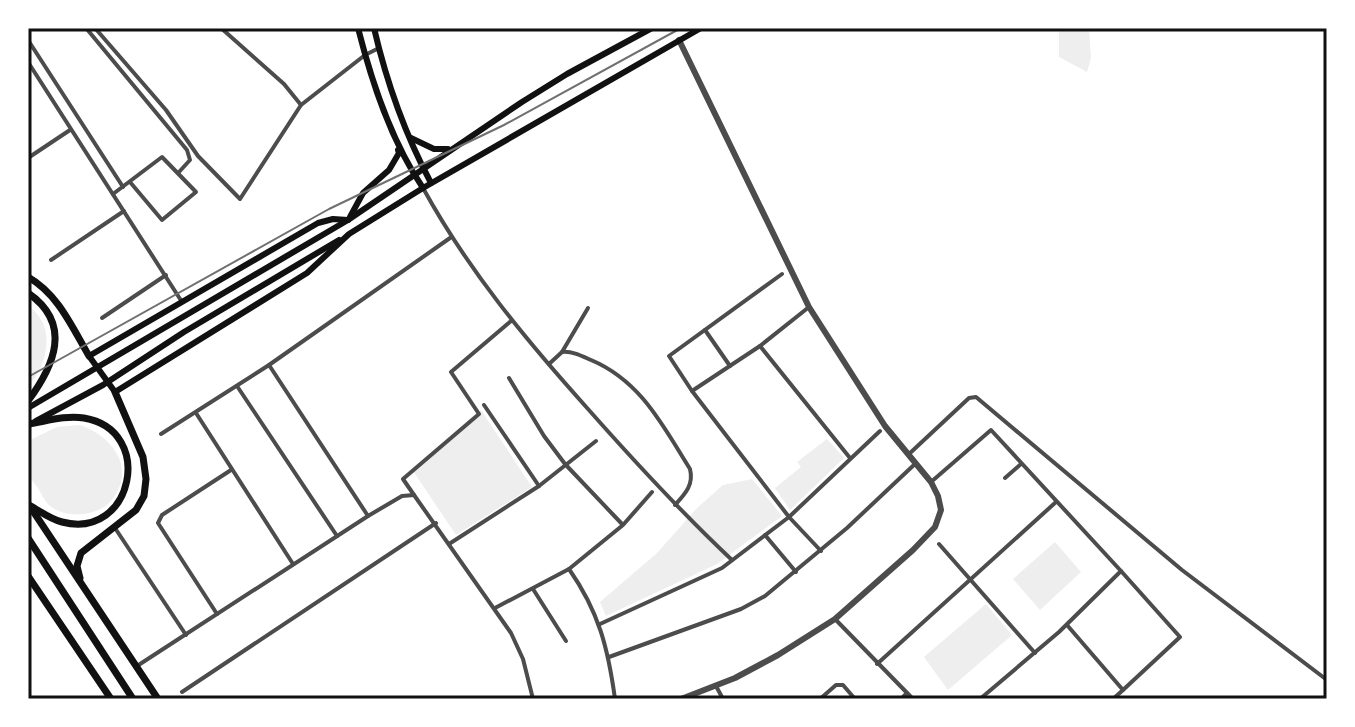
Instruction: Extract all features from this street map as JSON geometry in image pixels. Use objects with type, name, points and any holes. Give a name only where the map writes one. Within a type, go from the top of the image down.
[{"type":"highway","points":[[28,277],[55,299],[89,356]]},
{"type":"highway","points":[[28,293],[49,315],[56,339],[51,365],[28,401]]},
{"type":"highway","points":[[81,582],[77,566],[81,553],[136,510],[144,496],[146,479],[143,457],[115,392]]},
{"type":"highway","points":[[29,424],[75,417],[94,421],[111,431],[126,455],[127,484],[113,509],[87,523],[63,522],[29,504]]},
{"type":"highway","points":[[29,504],[158,699]]},
{"type":"highway","points":[[28,538],[133,699]]},
{"type":"highway","points":[[28,576],[111,699]]},
{"type":"main road","points":[[358,28],[397,143],[423,188]]},
{"type":"main road","points":[[374,28],[411,138],[431,183]]},
{"type":"main road","points":[[411,138],[446,151],[567,74],[652,28]]},
{"type":"main road","points":[[29,424],[103,385],[184,332],[431,183],[701,28]]},
{"type":"main road","points":[[28,408],[348,220],[469,136]]},
{"type":"main road","points":[[348,220],[363,193],[389,170],[399,153],[397,143]]},
{"type":"main road","points":[[348,220],[333,219],[318,223],[89,356],[115,392],[307,273],[349,234]]},
{"type":"street","points":[[86,28],[187,150],[190,160],[179,172]]},
{"type":"street","points":[[95,28],[166,110],[198,156],[240,199],[301,105],[365,55],[379,48]]},
{"type":"street","points":[[221,28],[284,84],[301,105]]},
{"type":"street","points":[[28,40],[123,187]]},
{"type":"street","points":[[679,40],[809,307],[885,426],[931,482],[941,504],[935,527],[903,560],[835,619],[778,655],[716,686],[681,699]]},
{"type":"street","points":[[28,62],[182,302]]},
{"type":"street","points":[[28,157],[70,130]]},
{"type":"street","points":[[113,194],[162,157],[196,192],[162,220],[130,182]]},
{"type":"street","points":[[423,188],[450,238],[511,321],[675,505],[732,560]]},
{"type":"street","points":[[51,260],[124,211]]},
{"type":"street","points":[[161,434],[269,365],[450,238]]},
{"type":"street","points":[[782,274],[669,356],[692,391],[789,517],[821,551]]},
{"type":"street","points":[[102,318],[166,275]]},
{"type":"street","points":[[692,391],[760,346],[809,307]]},
{"type":"street","points":[[548,365],[562,352],[588,308]]},
{"type":"street","points":[[511,321],[451,372],[479,414],[403,479],[495,608],[523,659],[533,699]]},
{"type":"street","points":[[705,330],[730,366]]},
{"type":"street","points":[[760,346],[850,458]]},
{"type":"street","points":[[562,352],[575,353],[605,366],[646,399],[690,469],[690,487],[675,505]]},
{"type":"street","points":[[269,365],[368,516]]},
{"type":"street","points":[[509,378],[565,464],[623,525]]},
{"type":"street","points":[[237,386],[337,536]]},
{"type":"street","points":[[909,454],[969,398],[976,397],[1180,569],[1327,680]]},
{"type":"street","points":[[484,405],[539,486]]},
{"type":"street","points":[[196,413],[293,564]]},
{"type":"street","points":[[931,482],[990,430],[1180,637],[1113,699]]},
{"type":"street","points":[[600,624],[722,568],[789,517],[880,431]]},
{"type":"street","points":[[449,544],[539,486],[596,441]]},
{"type":"street","points":[[609,657],[741,609],[765,596],[821,551],[916,463]]},
{"type":"street","points":[[1005,478],[1021,464]]},
{"type":"street","points":[[217,614],[158,523],[162,515],[231,470]]},
{"type":"street","points":[[495,608],[569,569],[623,525],[652,492]]},
{"type":"street","points":[[137,666],[368,516],[402,496],[414,495]]},
{"type":"street","points":[[877,664],[1056,502]]},
{"type":"street","points":[[182,692],[436,523]]},
{"type":"street","points":[[115,528],[186,635]]},
{"type":"street","points":[[765,535],[796,572]]},
{"type":"street","points":[[939,544],[1035,653]]},
{"type":"street","points":[[569,569],[584,590],[600,624],[615,699]]},
{"type":"street","points":[[980,699],[1067,625],[1121,571]]},
{"type":"street","points":[[533,589],[566,641]]},
{"type":"street","points":[[835,619],[913,699]]},
{"type":"street","points":[[1067,625],[1123,690]]},
{"type":"street","points":[[820,699],[836,685],[843,685],[855,699]]},
{"type":"street","points":[[716,686],[723,699]]},
{"type":"street","points":[[901,699],[907,693]]},
{"type":"shaded area","points":[[1059,28],[1089,28],[1091,58],[1087,72],[1059,57]]},
{"type":"shaded area","points":[[28,306],[43,324],[46,345],[41,368],[28,387]]},
{"type":"shaded area","points":[[481,410],[532,487],[456,535],[413,471]]},
{"type":"shaded area","points":[[80,425],[103,437],[111,446],[122,466],[122,478],[118,490],[104,507],[88,513],[70,514],[48,504],[30,476],[28,441],[57,427]]},
{"type":"shaded area","points":[[827,439],[844,458],[790,510],[775,488],[801,467],[797,462]]},
{"type":"shaded area","points":[[752,479],[782,516],[717,564],[606,616],[600,602],[657,553],[697,508],[723,485]]},
{"type":"shaded area","points":[[1055,542],[1081,572],[1040,610],[1013,579]]},
{"type":"shaded area","points":[[986,604],[1012,635],[948,690],[924,657]]},
{"type":"railway","points":[[28,377],[329,209],[504,125],[681,28]]}]
